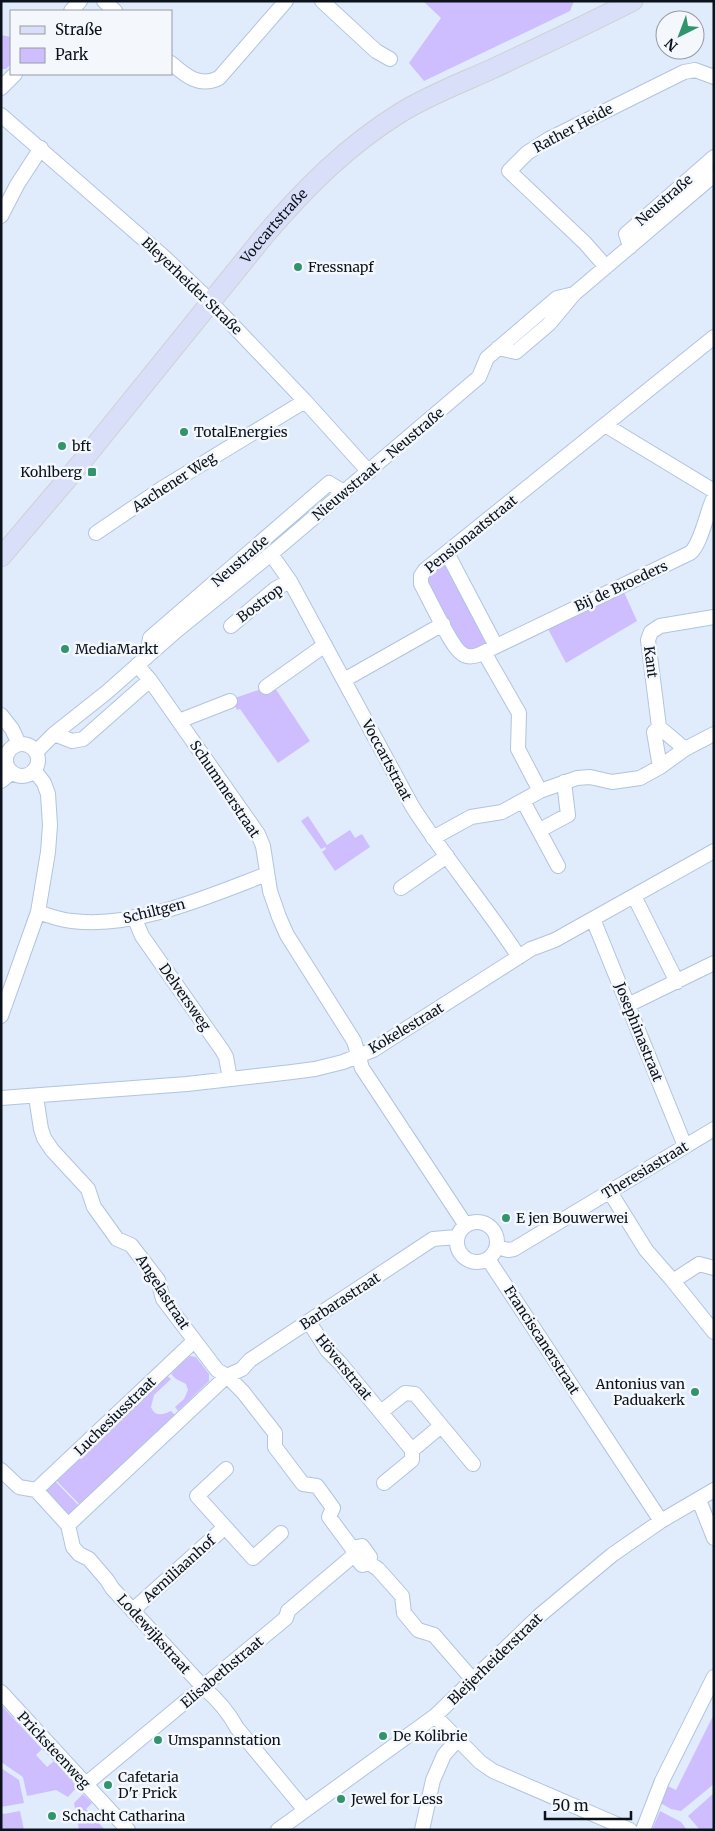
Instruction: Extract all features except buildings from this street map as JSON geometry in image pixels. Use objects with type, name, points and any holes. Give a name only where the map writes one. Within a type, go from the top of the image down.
[{"type":"main road","name":"Voccartstraße","points":[[1,557],[80,464],[293,202],[344,154],[400,113],[431,96],[529,52],[632,1]]},
{"type":"street","points":[[104,1],[114,10]]},
{"type":"street","points":[[172,63],[193,80],[208,82],[219,78],[286,1]]},
{"type":"street","points":[[322,1],[376,51],[390,59]]},
{"type":"street","name":"Rather Heide","points":[[606,267],[585,243],[509,171],[527,154],[549,140],[684,72],[695,70],[714,77]]},
{"type":"street","name":"Bleyerheider Straße","points":[[1,115],[42,148],[211,301],[305,401],[368,472]]},
{"type":"street","points":[[1,216],[17,185],[42,148]]},
{"type":"street","name":"Neustraße","points":[[630,247],[626,234],[714,157]]},
{"type":"street","name":"Nieuwstraat - Neustraße","points":[[36,752],[54,734],[107,692],[183,625],[271,554],[479,377],[487,358],[498,348],[557,298],[574,294],[714,175]]},
{"type":"street","name":"Pensionaatstraat","points":[[443,624],[420,580],[422,573],[714,337]]},
{"type":"street","name":"Aachener Weg","points":[[96,533],[186,474],[305,401]]},
{"type":"street","points":[[605,425],[714,491]]},
{"type":"street","name":"Neustraße","points":[[142,661],[150,638],[329,482],[344,492]]},
{"type":"street","name":"Bij de Broeders","points":[[443,624],[460,652],[472,656],[490,649],[690,553],[698,544],[703,524],[714,496]]},
{"type":"street","points":[[447,553],[519,713],[518,749],[540,791]]},
{"type":"street","name":"Voccartstraat","points":[[271,554],[290,582],[412,806],[519,957]]},
{"type":"street","name":"Bostrop","points":[[231,626],[274,589],[290,582]]},
{"type":"street","name":"Kant","points":[[660,767],[654,732],[660,727],[648,640],[651,632],[660,626],[714,617]]},
{"type":"street","points":[[344,680],[443,624]]},
{"type":"street","points":[[266,687],[325,645]]},
{"type":"street","name":"Schummerstraat","points":[[142,661],[150,680],[258,834],[263,846],[270,891],[287,935],[354,1041],[358,1057]]},
{"type":"street","points":[[54,734],[72,741],[83,739],[150,680]]},
{"type":"street","points":[[179,721],[230,701]]},
{"type":"street","points":[[1,715],[12,729],[19,744]]},
{"type":"street","points":[[660,727],[685,748]]},
{"type":"street","points":[[433,838],[471,818],[502,812],[540,791],[577,778],[590,777],[612,782],[634,780],[660,767],[685,748],[714,734]]},
{"type":"street","points":[[26,744],[36,752],[38,761],[34,770],[24,775],[7,776],[7,754],[14,746],[26,744]]},
{"type":"street","points":[[1,1016],[38,912],[48,852],[50,817],[46,788],[34,770]]},
{"type":"street","points":[[540,830],[568,815],[564,782]]},
{"type":"street","points":[[522,801],[540,830],[558,866]]},
{"type":"street","name":"Kokelestraat","points":[[1,1098],[36,1097],[230,1079],[315,1069],[358,1057],[373,1050],[537,946],[556,940],[714,851]]},
{"type":"street","points":[[401,888],[447,856]]},
{"type":"street","name":"Schiltgen","points":[[38,912],[71,922],[91,922],[134,917],[170,909],[267,874]]},
{"type":"street","points":[[634,896],[677,982]]},
{"type":"street","name":"Delversweg","points":[[134,917],[142,936],[222,1050],[226,1057],[230,1079]]},
{"type":"street","name":"Josephinastraat","points":[[593,919],[685,1146]]},
{"type":"street","points":[[628,1005],[714,963]]},
{"type":"street","points":[[358,1057],[362,1068],[465,1224]]},
{"type":"street","name":"Angelastraat","points":[[36,1097],[44,1138],[52,1150],[88,1189],[94,1207],[117,1239],[131,1245],[158,1280],[163,1299],[194,1340],[218,1370],[243,1392],[275,1433],[275,1448],[303,1484],[317,1486],[333,1508],[329,1517],[353,1551],[362,1546],[370,1557],[369,1563],[378,1569],[402,1596],[404,1613],[418,1630],[434,1635],[473,1680]]},
{"type":"street","name":"Theresiastraat","points":[[497,1247],[508,1250],[514,1249],[714,1129]]},
{"type":"street","points":[[610,1192],[646,1250],[714,1332]]},
{"type":"street","points":[[476,1221],[485,1223],[496,1236],[497,1247],[494,1254],[488,1259],[476,1262],[470,1261],[458,1248],[457,1236],[465,1224],[476,1221]]},
{"type":"street","name":"Barbarastraat","points":[[227,1376],[242,1368],[250,1360],[434,1239],[457,1236]]},
{"type":"street","name":"Franciscanerstraat","points":[[488,1259],[661,1521]]},
{"type":"street","points":[[673,1281],[699,1264],[714,1268]]},
{"type":"street","name":"Höverstraat","points":[[308,1322],[327,1350],[412,1450]]},
{"type":"street","name":"Luchesiusstraat","points":[[36,1490],[194,1340]]},
{"type":"street","points":[[68,1525],[227,1376]]},
{"type":"street","name":"Höverstraat","points":[[381,1412],[404,1393],[414,1394],[472,1464]]},
{"type":"street","points":[[384,1482],[412,1460],[412,1450],[441,1426]]},
{"type":"street","name":"Aemiliaanhof","points":[[226,1468],[197,1496],[253,1558],[281,1533]]},
{"type":"street","name":"Lodewijkstraat","points":[[1,1470],[19,1487],[36,1490],[68,1525],[73,1547],[79,1554],[89,1560],[214,1698],[304,1810]]},
{"type":"street","name":"Bleijerheiderstraat","points":[[278,1830],[435,1716],[539,1616],[612,1555],[661,1521],[714,1490]]},
{"type":"street","points":[[699,1500],[714,1538]]},
{"type":"street","name":"Aemiliaanhof","points":[[133,1610],[225,1527]]},
{"type":"street","name":"Elisabethstraat","points":[[86,1784],[286,1618],[288,1611],[353,1551]]},
{"type":"street","points":[[643,1830],[662,1781],[714,1677]]},
{"type":"street","name":"Pricksteenweg","points":[[1,1692],[128,1830]]},
{"type":"street","points":[[435,1716],[480,1762],[493,1771],[630,1830]]},
{"type":"street","points":[[422,1830],[433,1780],[444,1755],[457,1740]]},
{"type":"green space","points":[[423,1],[574,1],[570,11],[424,81],[409,63],[441,18]]},
{"type":"green space","points":[[1,35],[10,37],[10,65],[6,69],[1,69]]},
{"type":"green space","points":[[446,559],[492,643],[476,651],[461,649],[427,586],[426,576]]},
{"type":"green space","points":[[624,592],[637,621],[566,663],[548,629]]},
{"type":"green space","points":[[264,688],[275,688],[310,741],[278,763],[240,709],[237,710],[232,699]]},
{"type":"green space","points":[[308,816],[327,845],[350,830],[355,838],[362,834],[370,847],[335,871],[322,852],[326,849],[325,847],[321,849],[301,821]]},
{"type":"green space","points":[[190,1356],[196,1357],[209,1374],[209,1381],[178,1411],[175,1407],[184,1399],[188,1390],[186,1384],[176,1379],[170,1370],[182,1359],[184,1361]]},
{"type":"green space","points":[[166,1375],[171,1379],[154,1395],[151,1407],[157,1414],[171,1411],[176,1416],[82,1507],[55,1479]]},
{"type":"green space","points":[[54,1480],[81,1508],[73,1515],[67,1516],[47,1497],[45,1489]]},
{"type":"green space","points":[[1,1705],[42,1749],[36,1755],[47,1767],[54,1761],[77,1787],[68,1797],[56,1790],[27,1796],[23,1777],[1,1762]]},
{"type":"green space","points":[[714,1714],[714,1784],[681,1811],[671,1809],[657,1801],[665,1785],[676,1790]]},
{"type":"green space","points":[[1,1768],[19,1780],[24,1803],[1,1807]]},
{"type":"green space","points":[[714,1793],[714,1830],[700,1830],[688,1816]]},
{"type":"green space","points":[[83,1794],[92,1803],[86,1809],[105,1830],[79,1830],[74,1803]]},
{"type":"green space","points":[[20,1811],[24,1830],[1,1830],[1,1813]]},
{"type":"green space","points":[[660,1811],[681,1822],[687,1830],[652,1830]]},
{"type":"place","name":"Fressnapf","points":[[298,267]]},
{"type":"place","name":"TotalEnergies","points":[[184,432]]},
{"type":"place","name":"bft","points":[[62,446]]},
{"type":"place","name":"Kohlberg","points":[[92,472]]},
{"type":"place","name":"MediaMarkt","points":[[65,649]]},
{"type":"place","name":"E jen Bouwerwei","points":[[506,1218]]},
{"type":"place","name":"Antonius van Paduakerk","points":[[695,1392]]},
{"type":"place","name":"De Kolibrie","points":[[383,1736]]},
{"type":"place","name":"Umspannstation","points":[[158,1740]]},
{"type":"place","name":"Cafetaria D'r Prick","points":[[108,1785]]},
{"type":"place","name":"Jewel for Less","points":[[341,1799]]},
{"type":"place","name":"Schacht Catharina","points":[[52,1816]]}]
